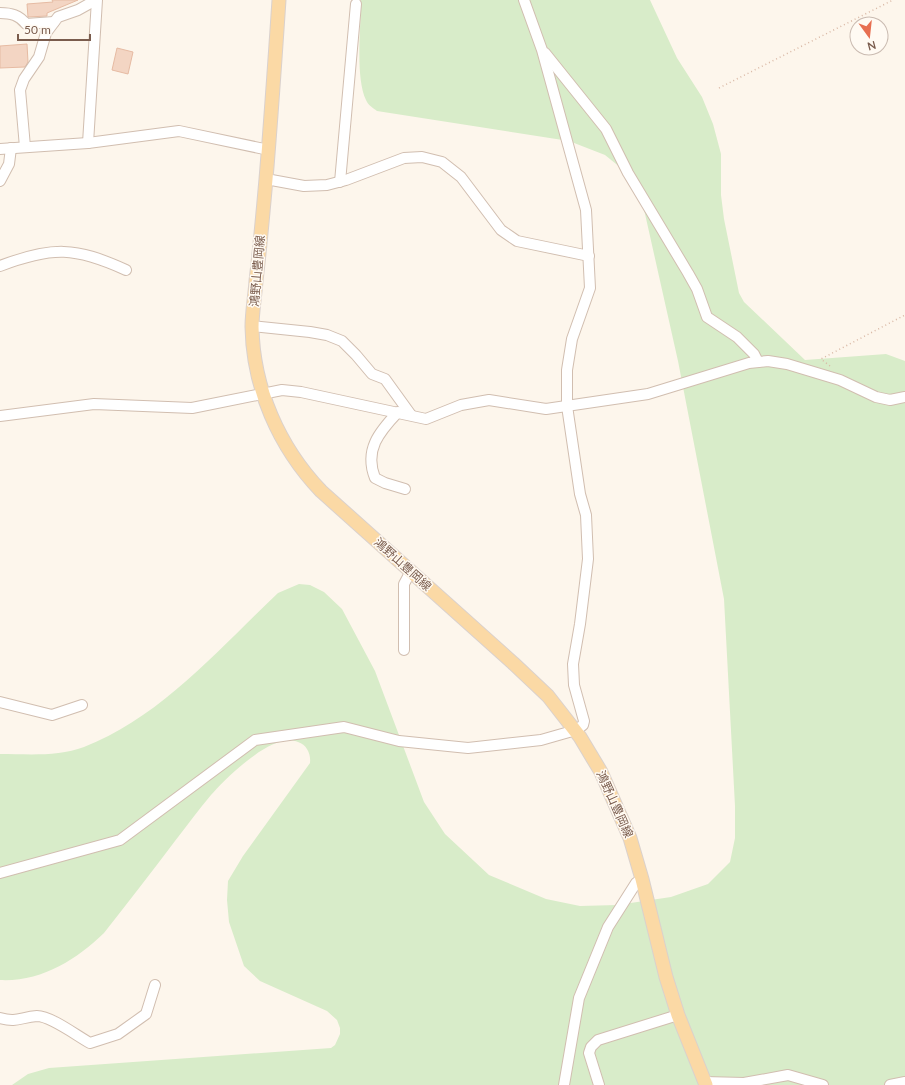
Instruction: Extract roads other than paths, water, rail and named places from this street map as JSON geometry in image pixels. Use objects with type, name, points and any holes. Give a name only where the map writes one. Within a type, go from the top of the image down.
[{"type":"main road","name":"鴻野山豊岡線","points":[[279,0],[266,179],[252,326],[262,393],[285,446],[308,476],[332,501],[548,696],[576,730],[602,772],[630,838],[642,879],[666,977],[678,1015],[705,1083]]},
{"type":"street","points":[[25,147],[20,90],[24,80],[37,63],[46,33],[58,17],[78,10],[97,0]]},
{"type":"street","points":[[88,143],[97,0]]},
{"type":"street","points":[[0,873],[120,840],[255,740],[344,727],[399,741],[468,748],[541,740],[576,730],[583,726],[584,722],[574,686],[573,664],[581,617],[588,559],[586,515],[580,494],[567,406],[567,370],[572,339],[590,288],[586,210],[542,50],[524,0]]},
{"type":"street","points":[[340,182],[356,4]]},
{"type":"street","points":[[0,13],[8,13],[20,17],[26,24],[54,22]]},
{"type":"street","points":[[542,50],[606,129],[628,173],[697,289],[707,317],[737,337],[754,354],[758,362]]},
{"type":"street","points":[[0,149],[88,143],[179,131],[268,150]]},
{"type":"street","points":[[0,181],[9,164],[11,148]]},
{"type":"street","points":[[266,179],[304,186],[327,185],[340,182],[404,158],[422,157],[442,162],[461,177],[501,230],[517,241],[588,256]]},
{"type":"street","points":[[0,266],[41,252],[58,250],[99,257],[126,270]]},
{"type":"street","points":[[252,326],[310,332],[327,335],[342,341],[372,374],[385,379],[411,415]]},
{"type":"street","points":[[0,416],[94,404],[192,408],[282,390],[301,392],[426,419],[461,405],[489,400],[546,409],[648,394],[720,371],[758,362],[777,362],[840,380],[876,397],[890,400],[905,397]]},
{"type":"street","points":[[398,412],[380,431],[370,458],[375,478],[385,483],[405,489]]},
{"type":"street","points":[[404,650],[404,584],[410,572]]},
{"type":"street","points":[[0,702],[52,715],[82,705]]},
{"type":"street","points":[[564,1085],[579,998],[589,970],[608,927],[636,883],[642,879]]},
{"type":"street","points":[[0,1018],[11,1021],[38,1016],[53,1022],[90,1043],[118,1034],[146,1014],[154,985]]},
{"type":"street","points":[[599,1085],[589,1053],[591,1046],[598,1040],[678,1015]]},
{"type":"street","points":[[705,1083],[744,1083],[788,1075],[823,1085]]},
{"type":"street","points":[[890,1085],[905,1082]]}]
